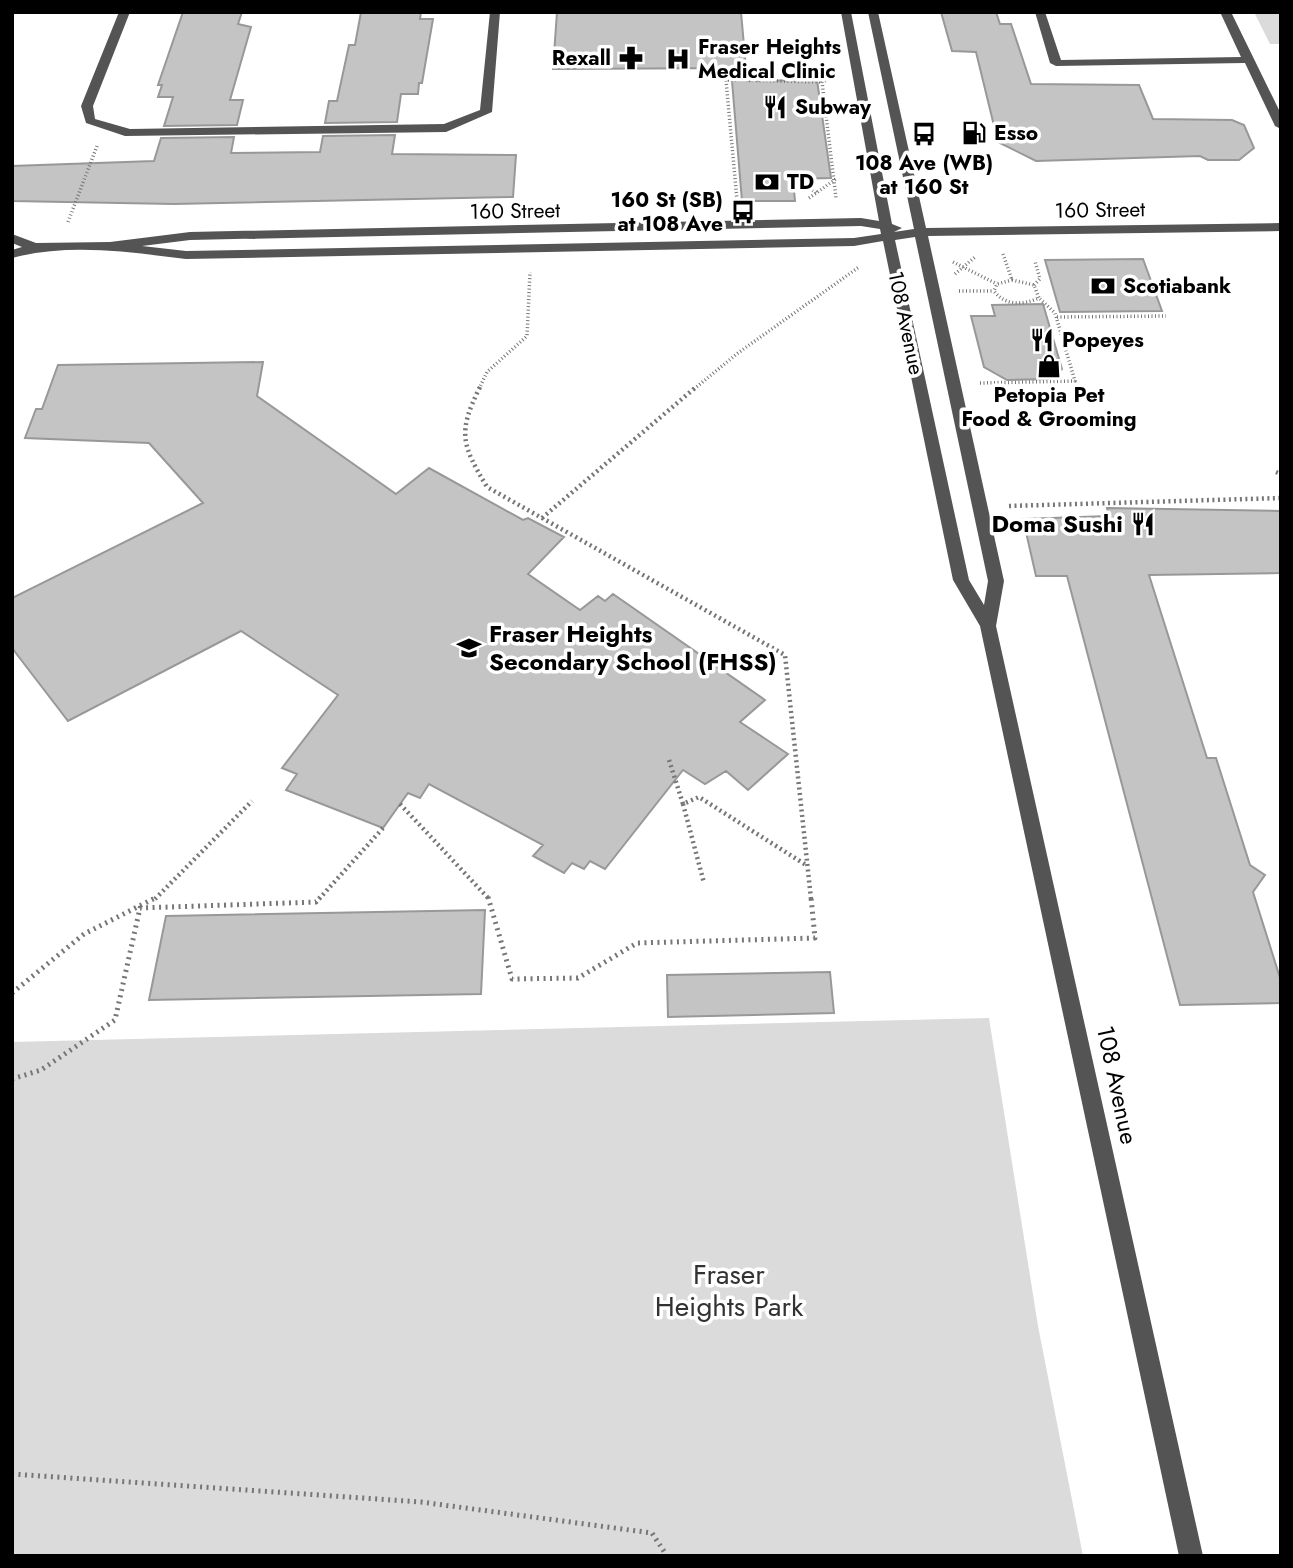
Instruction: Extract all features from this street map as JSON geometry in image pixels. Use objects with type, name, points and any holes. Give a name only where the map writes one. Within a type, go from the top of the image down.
[{"type":"street","points":[[125,12],[87,106],[90,121],[129,133],[446,128],[486,112],[495,12]]},
{"type":"street","name":"108 Avenue","points":[[846,12],[887,232],[961,580],[988,626],[1191,1556]]},
{"type":"street","name":"108 Avenue","points":[[873,12],[996,581],[988,626]]},
{"type":"street","points":[[1040,12],[1056,62],[1248,60]]},
{"type":"street","points":[[1225,12],[1281,126]]},
{"type":"street","name":"160 Street","points":[[12,254],[34,247],[110,246],[190,236],[861,222],[887,232]]},
{"type":"street","name":"160 Street","points":[[110,246],[186,255],[337,253],[854,242],[887,232],[1281,227]]},
{"type":"street","points":[[337,253],[394,242],[531,240],[558,229]]},
{"type":"street","name":"160 Street","points":[[12,238],[34,247]]},
{"type":"path","points":[[737,208],[726,80],[822,82],[838,75]]},
{"type":"path","points":[[822,82],[836,179],[835,206]]},
{"type":"path","points":[[79,222],[68,222],[99,142]]},
{"type":"path","points":[[817,193],[836,179]]},
{"type":"path","points":[[804,184],[826,200]]},
{"type":"path","points":[[1001,246],[1012,280]]},
{"type":"path","points":[[954,275],[978,254]]},
{"type":"path","points":[[1034,285],[1040,279],[1035,261]]},
{"type":"path","points":[[952,262],[997,284],[1012,280],[1034,285]]},
{"type":"path","points":[[400,804],[489,898],[512,979],[578,978],[637,943],[815,938],[785,655],[487,487],[466,452],[466,415],[487,372],[527,336],[530,264]]},
{"type":"path","points":[[542,518],[594,471],[738,353],[859,267]]},
{"type":"path","points":[[997,284],[994,291],[998,299],[1004,302],[1031,302],[1039,298]]},
{"type":"path","points":[[969,383],[1075,381],[1057,317],[1039,298],[1034,285]]},
{"type":"path","points":[[947,291],[994,291]]},
{"type":"path","points":[[1057,317],[1166,316]]},
{"type":"path","points":[[996,506],[1281,498]]},
{"type":"path","points":[[668,760],[704,883]]},
{"type":"path","points":[[683,804],[699,797],[807,865]]},
{"type":"path","points":[[12,993],[84,934],[152,902],[253,801]]},
{"type":"path","points":[[140,908],[316,902],[383,828]]},
{"type":"path","points":[[12,1079],[41,1070],[115,1020],[140,908]]},
{"type":"path","points":[[12,1474],[421,1502],[652,1533],[667,1556]]},
{"type":"green space","points":[[1254,12],[1281,12],[1281,44],[1270,44]]},
{"type":"green space","name":"Fraser Heights Park","points":[[989,1018],[1038,1326],[1083,1556],[12,1556],[12,1042]]},
{"type":"building","points":[[183,12],[242,12],[238,24],[251,27],[230,100],[243,100],[237,125],[164,126],[173,97],[158,97],[162,85],[158,85]]},
{"type":"building","points":[[361,12],[421,12],[420,19],[433,19],[422,83],[419,83],[418,94],[401,94],[397,122],[325,123],[329,101],[337,101],[349,45],[355,45]]},
{"type":"building","points":[[557,12],[741,12],[746,68],[553,69]]},
{"type":"building","points":[[941,12],[996,12],[1000,24],[1011,24],[1031,84],[1139,85],[1153,119],[1232,120],[1244,125],[1254,148],[1239,160],[1208,160],[1200,156],[1036,161],[998,142],[976,52],[952,51]]},
{"type":"building","points":[[817,80],[831,178],[793,179],[795,201],[742,201],[732,81]]},
{"type":"building","points":[[395,135],[392,154],[516,155],[513,197],[174,204],[12,201],[12,166],[154,161],[161,138],[234,137],[231,153],[320,152],[323,136]]},
{"type":"building","name":"Scotiabank","points":[[1143,259],[1162,311],[1060,312],[1045,260]]},
{"type":"building","points":[[1043,304],[1062,369],[1049,379],[1007,380],[984,367],[971,316],[995,316],[992,305]]},
{"type":"building","points":[[263,362],[257,396],[396,494],[429,468],[523,520],[528,518],[564,537],[528,574],[580,610],[598,596],[605,601],[613,594],[765,700],[740,722],[788,754],[748,790],[726,771],[705,784],[683,770],[605,869],[590,861],[584,869],[572,863],[564,873],[533,856],[543,845],[429,784],[420,798],[408,793],[383,828],[286,790],[297,774],[282,768],[338,695],[241,631],[68,721],[12,648],[12,598],[203,503],[149,443],[25,438],[36,409],[42,409],[58,365]]},
{"type":"building","points":[[1107,508],[1281,511],[1281,573],[1149,575],[1207,758],[1216,758],[1250,865],[1265,875],[1253,892],[1281,981],[1281,1003],[1180,1005],[1067,576],[1036,576],[1023,519],[1109,516]]},
{"type":"building","points":[[485,910],[481,994],[149,1000],[166,916]]},
{"type":"building","points":[[830,972],[834,1013],[668,1017],[667,975]]},
{"type":"place","name":"Rexall","points":[[631,58]]},
{"type":"place","name":"Fraser Heights Medical Clinic","points":[[678,59]]},
{"type":"place","name":"Subway","points":[[775,107]]},
{"type":"place","name":"Esso","points":[[974,133]]},
{"type":"place","name":"108 Ave (WB) at 160 St","points":[[924,134]]},
{"type":"place","name":"TD","points":[[767,182]]},
{"type":"place","name":"160 St (SB) at 108 Ave","points":[[743,212]]},
{"type":"place","name":"Scotiabank","points":[[1103,286]]},
{"type":"place","name":"Popeyes","points":[[1042,340]]},
{"type":"place","name":"Petopia Pet Food & Grooming","points":[[1049,366]]},
{"type":"place","name":"Doma Sushi","points":[[1143,524]]},
{"type":"place","name":"Fraser Heights Secondary School (FHSS)","points":[[469,648]]}]
